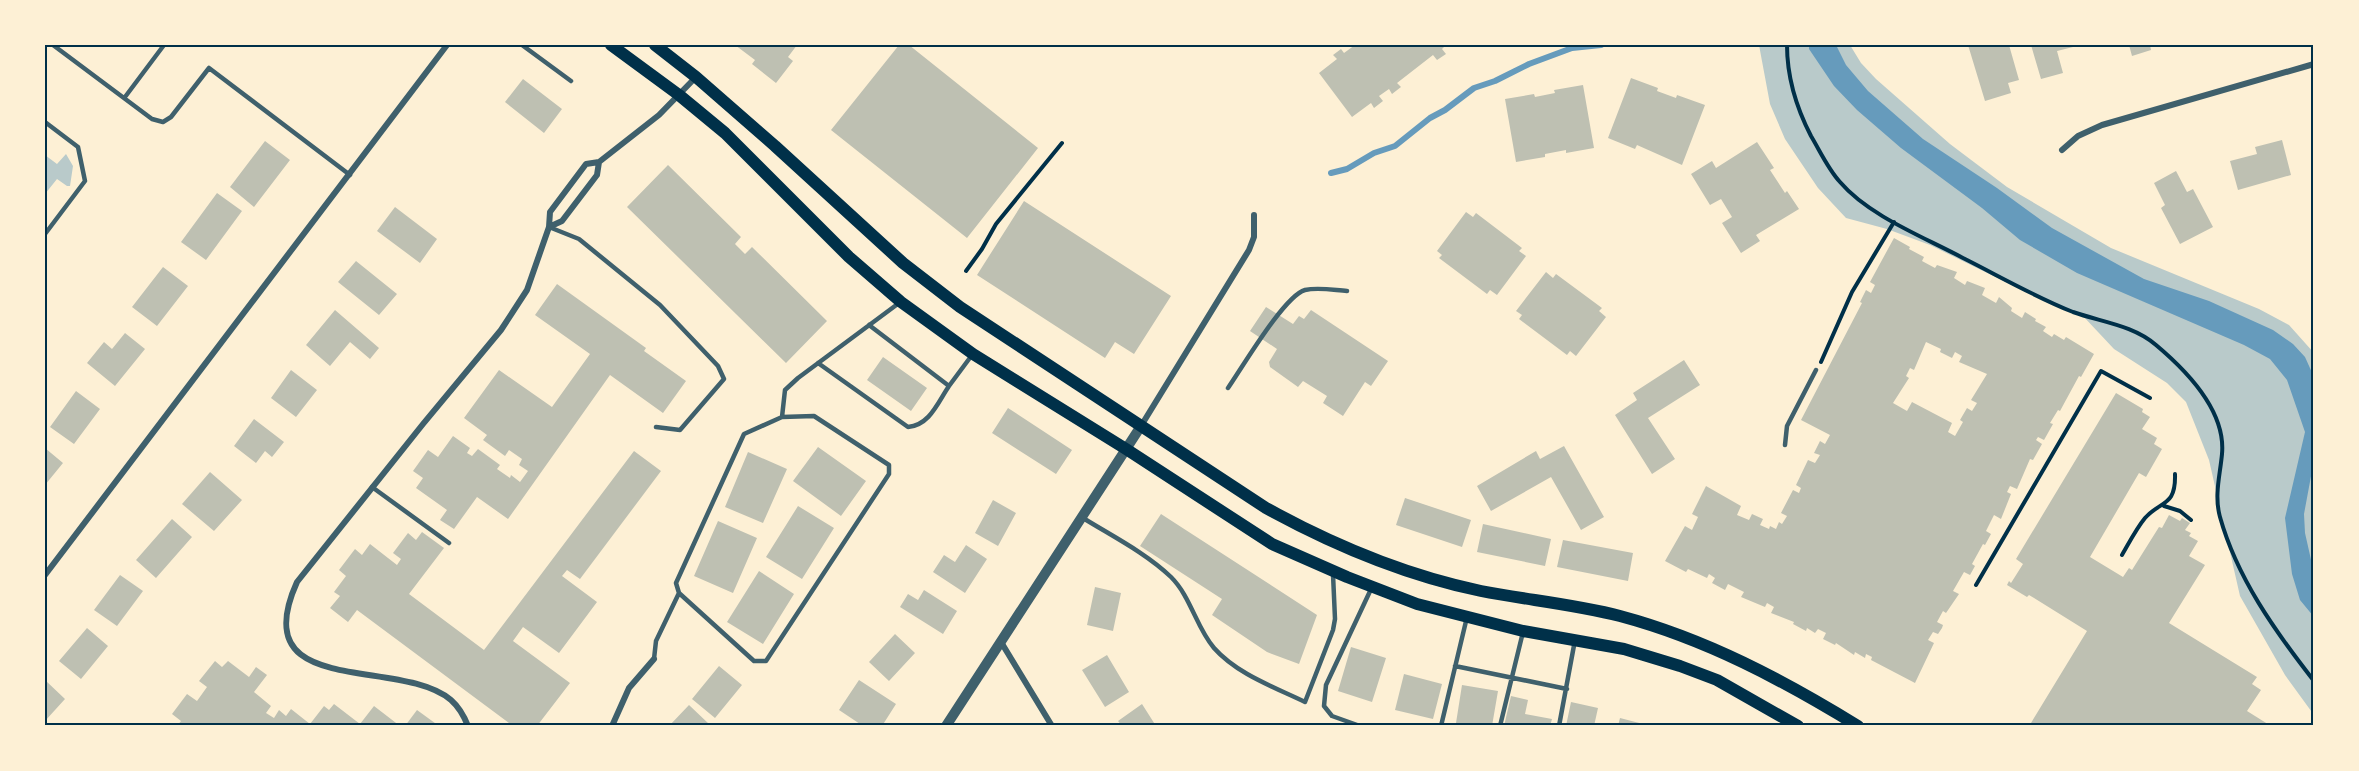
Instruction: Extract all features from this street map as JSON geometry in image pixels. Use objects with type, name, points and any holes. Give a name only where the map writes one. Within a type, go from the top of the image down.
[{"type":"main road","points":[[611,45],[679,95],[726,134],[849,257],[901,302],[974,354],[1272,544],[1417,604],[1523,630],[1624,649],[1717,680],[1798,726]]},
{"type":"main road","points":[[655,45],[696,77],[903,263],[960,307],[1266,508],[1317,536],[1370,559],[1425,578],[1482,591],[1622,616],[1672,632],[1721,651],[1780,680],[1858,726]]},
{"type":"street","points":[[45,575],[447,45]]},
{"type":"street","points":[[2062,150],[2079,136],[2102,125],[2314,64]]},
{"type":"street","points":[[468,726],[462,712],[450,699],[434,691],[411,682],[316,664],[301,656],[291,641],[285,625],[288,602],[297,582],[501,330],[527,290],[549,227],[550,212],[586,164],[599,162],[659,115],[696,77]]},
{"type":"street","points":[[549,227],[562,221],[582,195],[597,175],[599,162]]},
{"type":"street","points":[[569,186],[582,195]]},
{"type":"street","points":[[946,726],[1141,426],[1249,250],[1254,237],[1254,215]]},
{"type":"street","points":[[1001,641],[1052,726]]},
{"type":"street","points":[[612,726],[628,688],[654,659]]},
{"type":"lane","points":[[53,45],[152,119],[163,122],[171,117],[209,68],[350,175]]},
{"type":"lane","points":[[125,97],[164,45]]},
{"type":"lane","points":[[522,45],[571,81]]},
{"type":"lane","points":[[45,122],[78,147],[86,181],[45,234]]},
{"type":"lane","points":[[549,227],[579,239],[660,305],[718,366],[724,379],[680,430],[656,427]]},
{"type":"lane","points":[[1228,388],[1282,309],[1295,295],[1315,289],[1347,291]]},
{"type":"lane","points":[[782,417],[785,390],[901,302]]},
{"type":"lane","points":[[869,325],[949,386]]},
{"type":"lane","points":[[818,363],[908,427],[918,426],[925,422],[974,354]]},
{"type":"lane","points":[[1785,445],[1787,426],[1816,370]]},
{"type":"lane","points":[[814,416],[888,465],[889,474],[766,661],[754,661],[679,593],[676,583],[744,434],[782,417],[814,416]]},
{"type":"lane","points":[[372,487],[449,543]]},
{"type":"lane","points":[[1082,517],[1157,565],[1172,578],[1187,598],[1213,647],[1236,668],[1305,702],[1333,630],[1335,619],[1333,571]]},
{"type":"lane","points":[[1360,726],[1332,716],[1324,706],[1326,685],[1372,587]]},
{"type":"lane","points":[[654,659],[656,641],[679,593]]},
{"type":"lane","points":[[1441,726],[1467,617]]},
{"type":"lane","points":[[1500,726],[1523,630]]},
{"type":"lane","points":[[1559,726],[1575,640]]},
{"type":"lane","points":[[1455,666],[1567,689]]},
{"type":"path","points":[[1786,45],[1789,75],[1796,103],[1823,157],[1841,185],[1894,222],[2037,295],[2073,312],[2139,333],[2162,350],[2185,374],[2208,403],[2221,433],[2223,448],[2217,502],[2224,532],[2236,562],[2269,620],[2314,681]]},
{"type":"path","points":[[966,271],[996,224],[1062,143]]},
{"type":"path","points":[[1816,370],[1856,285],[1894,222]]},
{"type":"path","points":[[1976,585],[2101,371],[2150,398]]},
{"type":"path","points":[[2164,506],[2175,486],[2175,474]]},
{"type":"path","points":[[2122,555],[2146,518],[2156,509],[2164,506],[2180,511],[2191,520]]},
{"type":"shaded area","points":[[1759,45],[1850,45],[1861,63],[1876,79],[1950,144],[2007,187],[2111,248],[2259,309],[2289,325],[2314,353],[2314,715],[2285,675],[2240,596],[2209,460],[2186,402],[2167,383],[2114,349],[2083,316],[2026,292],[1930,245],[1887,229],[1846,218],[1818,188],[1785,139],[1770,104]]},
{"type":"shaded area","points":[[66,154],[73,166],[70,186],[57,179],[45,194],[45,155],[57,164]]},
{"type":"water","points":[[1809,45],[1836,45],[1846,65],[1868,91],[1923,139],[2052,228],[2144,279],[2209,301],[2273,330],[2293,344],[2305,357],[2314,377],[2314,460],[2304,514],[2305,533],[2314,573],[2314,617],[2300,600],[2292,574],[2285,518],[2305,432],[2287,380],[2270,359],[2244,345],[2077,273],[2020,240],[1982,208],[1901,148],[1857,110],[1834,86],[1809,49]]},
{"type":"building","points":[[735,45],[797,45],[788,57],[793,61],[776,83],[752,64],[755,60]]},
{"type":"building","points":[[899,45],[909,45],[1038,148],[967,238],[831,130]]},
{"type":"building","points":[[1355,45],[1446,45],[1442,49],[1446,54],[1437,60],[1433,55],[1397,83],[1401,87],[1392,94],[1389,89],[1379,96],[1383,101],[1374,108],[1371,103],[1352,117],[1319,73],[1337,59],[1333,55],[1341,49],[1344,53]]},
{"type":"building","points":[[1968,45],[2009,45],[2019,80],[2008,83],[2011,93],[1985,101]]},
{"type":"building","points":[[2031,45],[2077,46],[2057,51],[2063,73],[2041,79]]},
{"type":"building","points":[[2129,45],[2150,45],[2151,50],[2132,56]]},
{"type":"building","points":[[1631,78],[1658,88],[1657,91],[1676,98],[1677,95],[1705,105],[1682,165],[1637,145],[1635,149],[1608,138]]},
{"type":"building","points":[[523,79],[562,109],[544,133],[505,102]]},
{"type":"building","points":[[1583,85],[1594,148],[1566,153],[1566,150],[1545,154],[1545,157],[1516,162],[1505,99],[1534,94],[1535,97],[1555,93],[1554,90]]},
{"type":"building","points":[[2282,140],[2291,175],[2238,190],[2230,161],[2257,154],[2255,147]]},
{"type":"building","points":[[265,141],[290,160],[254,207],[230,187]]},
{"type":"building","points":[[1757,142],[1774,168],[1770,170],[1799,209],[1756,235],[1760,241],[1741,253],[1722,223],[1732,217],[1721,199],[1710,205],[1691,174],[1712,161],[1716,168]]},
{"type":"building","points":[[668,165],[741,237],[735,244],[745,254],[752,247],[827,321],[786,363],[627,207]]},
{"type":"building","points":[[2176,171],[2187,192],[2193,189],[2213,227],[2180,244],[2161,208],[2165,205],[2154,183]]},
{"type":"building","points":[[217,193],[242,211],[206,260],[181,242]]},
{"type":"building","points":[[1024,201],[1171,296],[1134,354],[1115,342],[1105,358],[977,275]]},
{"type":"building","points":[[395,207],[437,239],[420,263],[377,231]]},
{"type":"building","points":[[1466,212],[1473,217],[1476,213],[1522,248],[1519,251],[1526,256],[1497,295],[1490,290],[1487,294],[1439,258],[1442,255],[1437,251]]},
{"type":"building","points":[[1894,238],[1924,257],[1922,261],[1935,268],[1937,265],[1957,272],[1954,278],[1965,285],[1967,281],[1985,288],[1982,295],[1996,303],[1999,297],[2012,308],[2011,311],[2022,318],[2025,312],[2046,327],[2043,331],[2052,337],[2054,334],[2064,340],[2066,337],[2094,354],[2060,411],[2058,410],[2050,423],[2053,424],[2044,440],[2038,437],[2036,440],[2042,444],[2033,460],[2030,459],[2017,489],[2010,486],[2007,492],[2011,494],[2001,519],[1994,515],[1986,531],[1991,534],[1972,564],[1975,566],[1970,575],[1964,572],[1953,591],[1959,594],[1946,613],[1943,611],[1937,622],[1943,625],[1942,628],[1938,634],[1933,632],[1928,640],[1934,643],[1915,683],[1871,660],[1872,657],[1866,654],[1865,658],[1855,652],[1854,655],[1836,643],[1835,645],[1823,639],[1826,633],[1818,629],[1815,633],[1807,628],[1806,631],[1793,624],[1794,622],[1771,613],[1774,607],[1767,603],[1765,607],[1741,597],[1744,592],[1728,584],[1725,590],[1712,583],[1715,578],[1709,574],[1707,578],[1688,569],[1686,572],[1665,561],[1685,526],[1692,530],[1698,517],[1692,514],[1706,486],[1741,506],[1737,515],[1749,520],[1752,514],[1763,519],[1760,525],[1769,529],[1770,526],[1776,529],[1779,522],[1782,524],[1787,516],[1781,513],[1793,490],[1799,493],[1801,488],[1796,485],[1808,460],[1815,463],[1820,455],[1814,453],[1820,441],[1825,444],[1830,435],[1801,420],[1862,303],[1860,302],[1866,290],[1871,293],[1875,285],[1870,282]],"holes":[[[1926,342],[1941,349],[1940,352],[1952,358],[1955,352],[1962,356],[1959,362],[1987,374],[1971,400],[1977,403],[1972,411],[1967,408],[1960,420],[1963,422],[1955,436],[1948,432],[1952,423],[1912,402],[1907,411],[1893,403],[1909,378],[1906,376],[1910,368],[1914,370]]]},
{"type":"building","points":[[356,261],[397,294],[379,315],[338,282]]},
{"type":"building","points":[[163,267],[188,286],[157,326],[132,307]]},
{"type":"building","points":[[1546,272],[1553,278],[1556,274],[1602,308],[1599,311],[1606,317],[1576,356],[1570,351],[1567,355],[1519,319],[1522,315],[1516,311]]},
{"type":"building","points":[[557,284],[646,348],[644,351],[686,381],[663,413],[610,375],[508,519],[477,497],[454,529],[440,520],[447,510],[416,488],[423,478],[413,471],[428,450],[438,457],[453,436],[470,448],[467,453],[472,456],[478,449],[500,465],[497,469],[520,482],[528,471],[519,465],[522,459],[509,450],[505,456],[483,440],[487,435],[464,418],[499,370],[552,407],[590,354],[535,315]]},
{"type":"building","points":[[1266,307],[1293,324],[1299,316],[1304,319],[1311,310],[1388,361],[1371,386],[1365,382],[1343,416],[1323,403],[1327,396],[1303,381],[1298,387],[1270,367],[1269,362],[1277,349],[1250,331]]},
{"type":"building","points":[[335,310],[379,348],[370,359],[350,342],[330,366],[306,345]]},
{"type":"building","points":[[125,333],[145,349],[115,386],[87,363],[104,342],[112,349]]},
{"type":"building","points":[[883,357],[927,388],[911,411],[867,380]]},
{"type":"building","points":[[1684,360],[1700,385],[1648,418],[1675,459],[1652,474],[1615,415],[1637,400],[1633,393]]},
{"type":"building","points":[[291,370],[317,390],[296,417],[271,398]]},
{"type":"building","points":[[76,391],[100,409],[74,444],[50,427]]},
{"type":"building","points":[[2116,393],[2143,409],[2142,412],[2150,417],[2142,429],[2157,438],[2154,444],[2162,449],[2146,477],[2139,473],[2090,557],[2123,577],[2129,568],[2132,570],[2169,515],[2180,521],[2182,518],[2190,523],[2185,530],[2191,533],[2189,536],[2198,541],[2189,556],[2205,565],[2169,623],[2257,677],[2252,684],[2261,690],[2247,711],[2271,726],[2032,726],[2031,723],[2087,631],[2029,595],[2027,597],[2007,585],[2009,581],[2011,583],[2023,564],[2016,559]]},
{"type":"building","points":[[1008,408],[1072,450],[1056,474],[992,433]]},
{"type":"building","points":[[254,419],[284,442],[272,457],[265,451],[256,463],[234,446]]},
{"type":"building","points":[[1564,446],[1604,517],[1581,530],[1551,477],[1491,511],[1477,486],[1536,451],[1540,459]]},
{"type":"building","points":[[818,447],[866,481],[841,516],[793,481]]},
{"type":"building","points":[[45,448],[63,463],[45,485]]},
{"type":"building","points":[[634,451],[661,471],[580,579],[567,570],[562,576],[597,602],[559,653],[523,627],[513,641],[570,683],[537,726],[513,726],[357,610],[348,622],[330,608],[340,596],[334,592],[346,576],[339,570],[355,549],[362,555],[370,544],[397,565],[401,559],[393,553],[408,533],[416,540],[422,532],[444,548],[409,594],[484,650]]},
{"type":"building","points":[[748,452],[787,469],[763,523],[725,507]]},
{"type":"building","points":[[210,472],[242,500],[214,531],[182,504]]},
{"type":"building","points":[[1405,498],[1471,520],[1462,547],[1396,525]]},
{"type":"building","points":[[993,500],[1016,513],[998,546],[975,533]]},
{"type":"building","points":[[798,506],[834,528],[802,579],[766,557]]},
{"type":"building","points":[[1161,514],[1317,615],[1299,664],[1267,652],[1212,615],[1222,599],[1140,546]]},
{"type":"building","points":[[172,519],[192,537],[156,578],[136,560]]},
{"type":"building","points":[[718,521],[757,538],[733,593],[694,576]]},
{"type":"building","points":[[1483,524],[1551,539],[1545,566],[1477,552]]},
{"type":"building","points":[[1563,540],[1633,553],[1628,581],[1557,567]]},
{"type":"building","points":[[966,545],[987,559],[965,593],[933,572],[944,555],[955,562]]},
{"type":"building","points":[[759,571],[794,594],[763,644],[727,622]]},
{"type":"building","points":[[120,575],[143,591],[117,626],[94,610]]},
{"type":"building","points":[[1095,587],[1121,593],[1113,631],[1087,625]]},
{"type":"building","points":[[924,590],[957,611],[943,634],[900,607],[908,594],[918,600]]},
{"type":"building","points":[[87,628],[108,646],[81,679],[59,661]]},
{"type":"building","points":[[895,634],[915,653],[889,681],[869,662]]},
{"type":"building","points":[[1351,647],[1386,658],[1372,702],[1338,691]]},
{"type":"building","points":[[1107,655],[1129,692],[1105,707],[1082,670]]},
{"type":"building","points":[[215,661],[222,667],[228,661],[249,677],[256,667],[267,675],[254,692],[271,706],[266,713],[274,718],[279,710],[286,716],[291,709],[310,724],[324,706],[329,710],[334,704],[360,724],[374,706],[400,726],[177,726],[181,721],[172,714],[187,694],[197,701],[207,687],[199,681]]},
{"type":"building","points":[[719,666],[742,685],[715,718],[692,699]]},
{"type":"building","points":[[1404,674],[1442,684],[1433,719],[1395,710]]},
{"type":"building","points":[[45,680],[65,699],[45,721]]},
{"type":"building","points":[[859,680],[896,704],[882,726],[863,726],[839,710]]},
{"type":"building","points":[[1462,685],[1498,691],[1492,726],[1456,723]]},
{"type":"building","points":[[1511,696],[1528,700],[1525,714],[1552,719],[1550,726],[1504,726]]},
{"type":"building","points":[[1571,702],[1598,708],[1594,726],[1566,726]]},
{"type":"building","points":[[1142,704],[1156,726],[1122,726],[1118,721]]},
{"type":"building","points":[[689,705],[709,724],[708,726],[669,726]]},
{"type":"building","points":[[417,710],[439,726],[405,726]]},
{"type":"building","points":[[1620,718],[1647,725],[1647,726],[1618,726]]},
{"type":"waterway","points":[[1331,173],[1347,169],[1374,153],[1395,146],[1430,118],[1445,110],[1474,88],[1572,48],[1601,45]]}]
